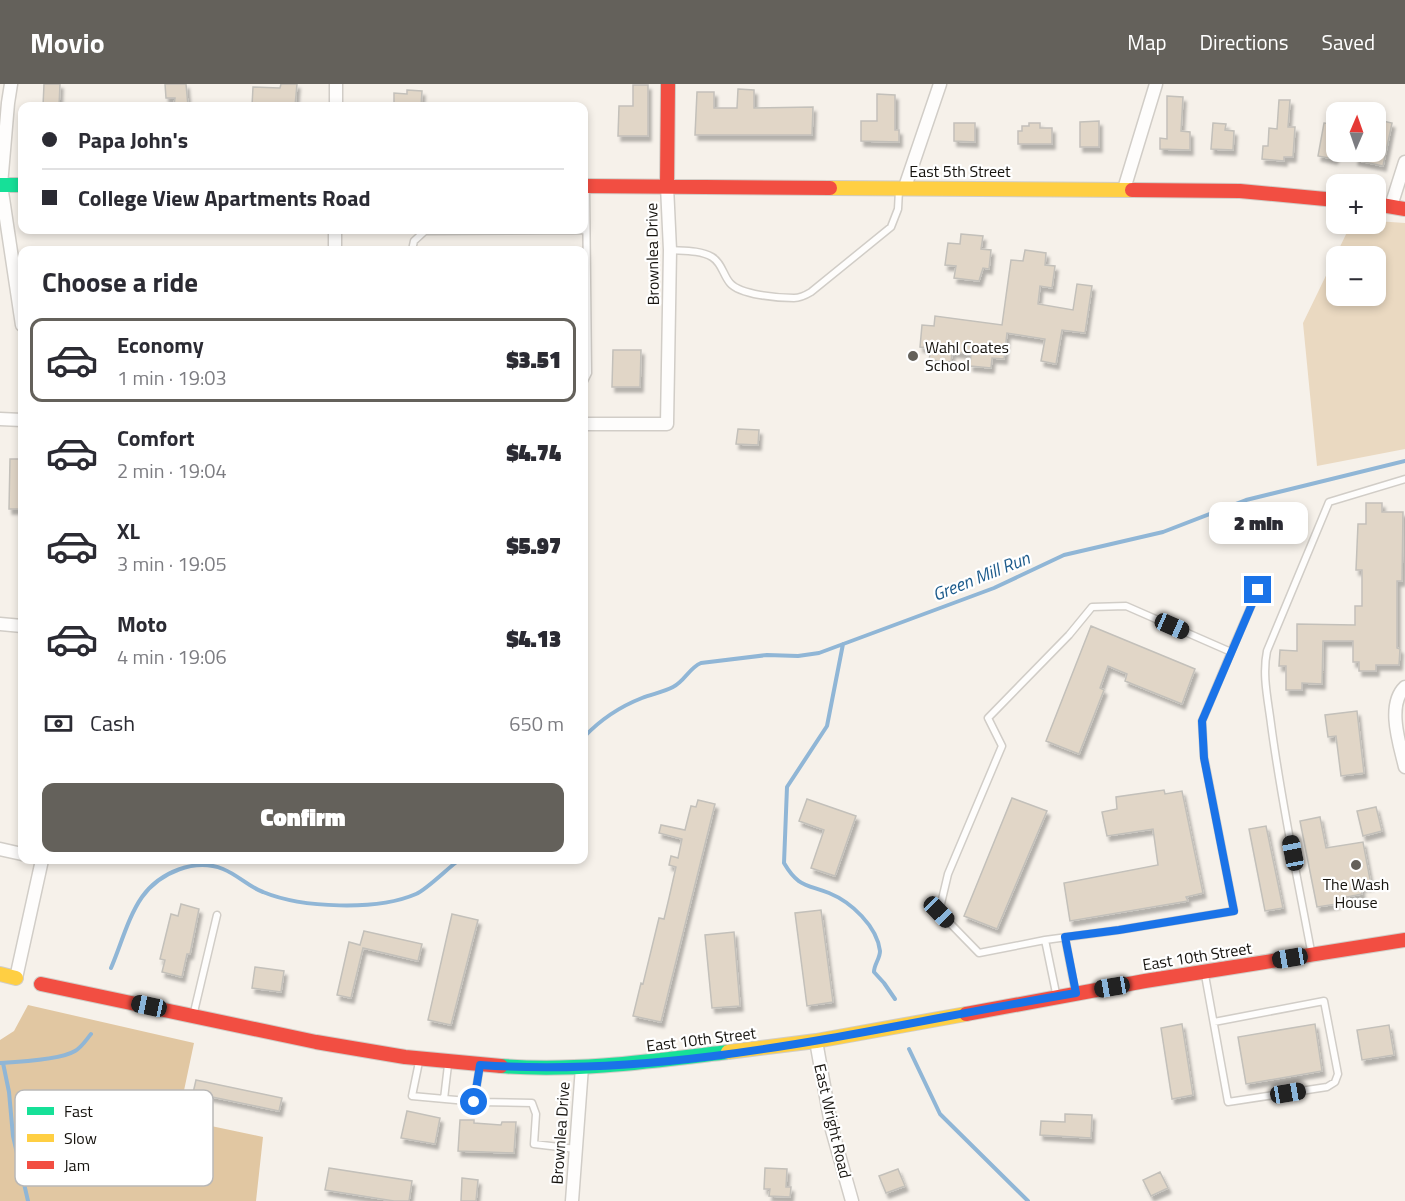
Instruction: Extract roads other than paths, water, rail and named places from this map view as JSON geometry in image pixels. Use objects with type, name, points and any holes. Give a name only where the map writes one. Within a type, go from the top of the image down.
[{"type":"main road","name":"Brownlea Drive","points":[[668,84],[668,186]]},
{"type":"main road","points":[[1,185],[18,185]]},
{"type":"main road","name":"East 5th Street","points":[[588,186],[1240,191],[1326,199]]},
{"type":"main road","points":[[1386,205],[1405,209]]},
{"type":"main road","name":"East 10th Street","points":[[0,974],[316,1042],[420,1059],[480,1065],[582,1067],[656,1061],[816,1041],[1057,996],[1405,940]]},
{"type":"street","points":[[11,84],[1,185],[18,295]]},
{"type":"street","points":[[336,84],[336,102]]},
{"type":"street","points":[[902,187],[940,84]]},
{"type":"street","points":[[1124,189],[1156,84]]},
{"type":"street","points":[[1391,206],[1405,162]]},
{"type":"street","name":"Brownlea Drive","points":[[588,424],[667,424],[670,250],[668,186]]},
{"type":"street","points":[[0,419],[18,420]]},
{"type":"street","points":[[0,624],[18,626]]},
{"type":"street","points":[[1405,687],[1397,701],[1395,711],[1405,768]]},
{"type":"street","points":[[0,849],[18,853]]},
{"type":"street","points":[[16,978],[41,864]]},
{"type":"street","name":"East Wright Road","points":[[816,1041],[832,1130],[852,1201]]},
{"type":"street","name":"Brownlea Drive","points":[[572,1201],[582,1067]]},
{"type":"lane","points":[[670,250],[711,256],[719,263],[730,284],[750,293],[802,297],[812,292],[891,227],[898,209],[902,187]]},
{"type":"lane","points":[[413,246],[414,241],[422,234]]},
{"type":"lane","points":[[1312,954],[1285,812],[1264,663],[1329,502],[1405,479]]},
{"type":"lane","points":[[1231,652],[1126,606],[1092,607],[1069,635],[988,718],[1002,746],[948,874],[939,912],[979,953],[1045,940],[1234,911],[1204,758],[1202,721],[1258,590]]},
{"type":"lane","points":[[193,1016],[218,915]]},
{"type":"lane","points":[[1065,937],[1076,993]]},
{"type":"lane","points":[[1045,940],[1057,996]]},
{"type":"lane","points":[[1204,972],[1228,1102],[1327,1087],[1335,1082],[1338,1074],[1324,1001],[1214,1022]]},
{"type":"lane","points":[[420,1059],[412,1096],[474,1102],[532,1103],[536,1114],[534,1144],[576,1149]]},
{"type":"lane","points":[[444,1099],[449,1062]]},
{"type":"lane","points":[[474,1102],[480,1065]]},
{"type":"waterway","name":"Green Mill Run","points":[[588,733],[618,710],[677,684],[701,663],[767,655],[798,656],[819,653],[994,588],[1064,555],[1163,532],[1246,500],[1405,461]]},
{"type":"waterway","points":[[843,644],[827,726],[787,787],[784,863],[798,881],[837,897],[862,916],[874,933],[880,951],[874,972],[895,999]]},
{"type":"waterway","name":"Green Mill Run","points":[[111,968],[129,922],[142,897],[168,874],[190,866],[201,865],[223,869],[258,890],[279,897],[318,904],[361,905],[381,903],[416,894],[454,864]]},
{"type":"waterway","name":"Green Mill Run","points":[[0,1063],[60,1057],[80,1048],[91,1034]]},
{"type":"waterway","points":[[909,1049],[940,1114],[1028,1201]]},
{"type":"waterway","points":[[3,1063],[15,1145]]},
{"type":"waterway","points":[[25,1186],[28,1201]]},
{"type":"place","name":"Wahl Coates School","points":[[913,356]]},
{"type":"place","name":"The Wash House","points":[[1356,865]]}]
